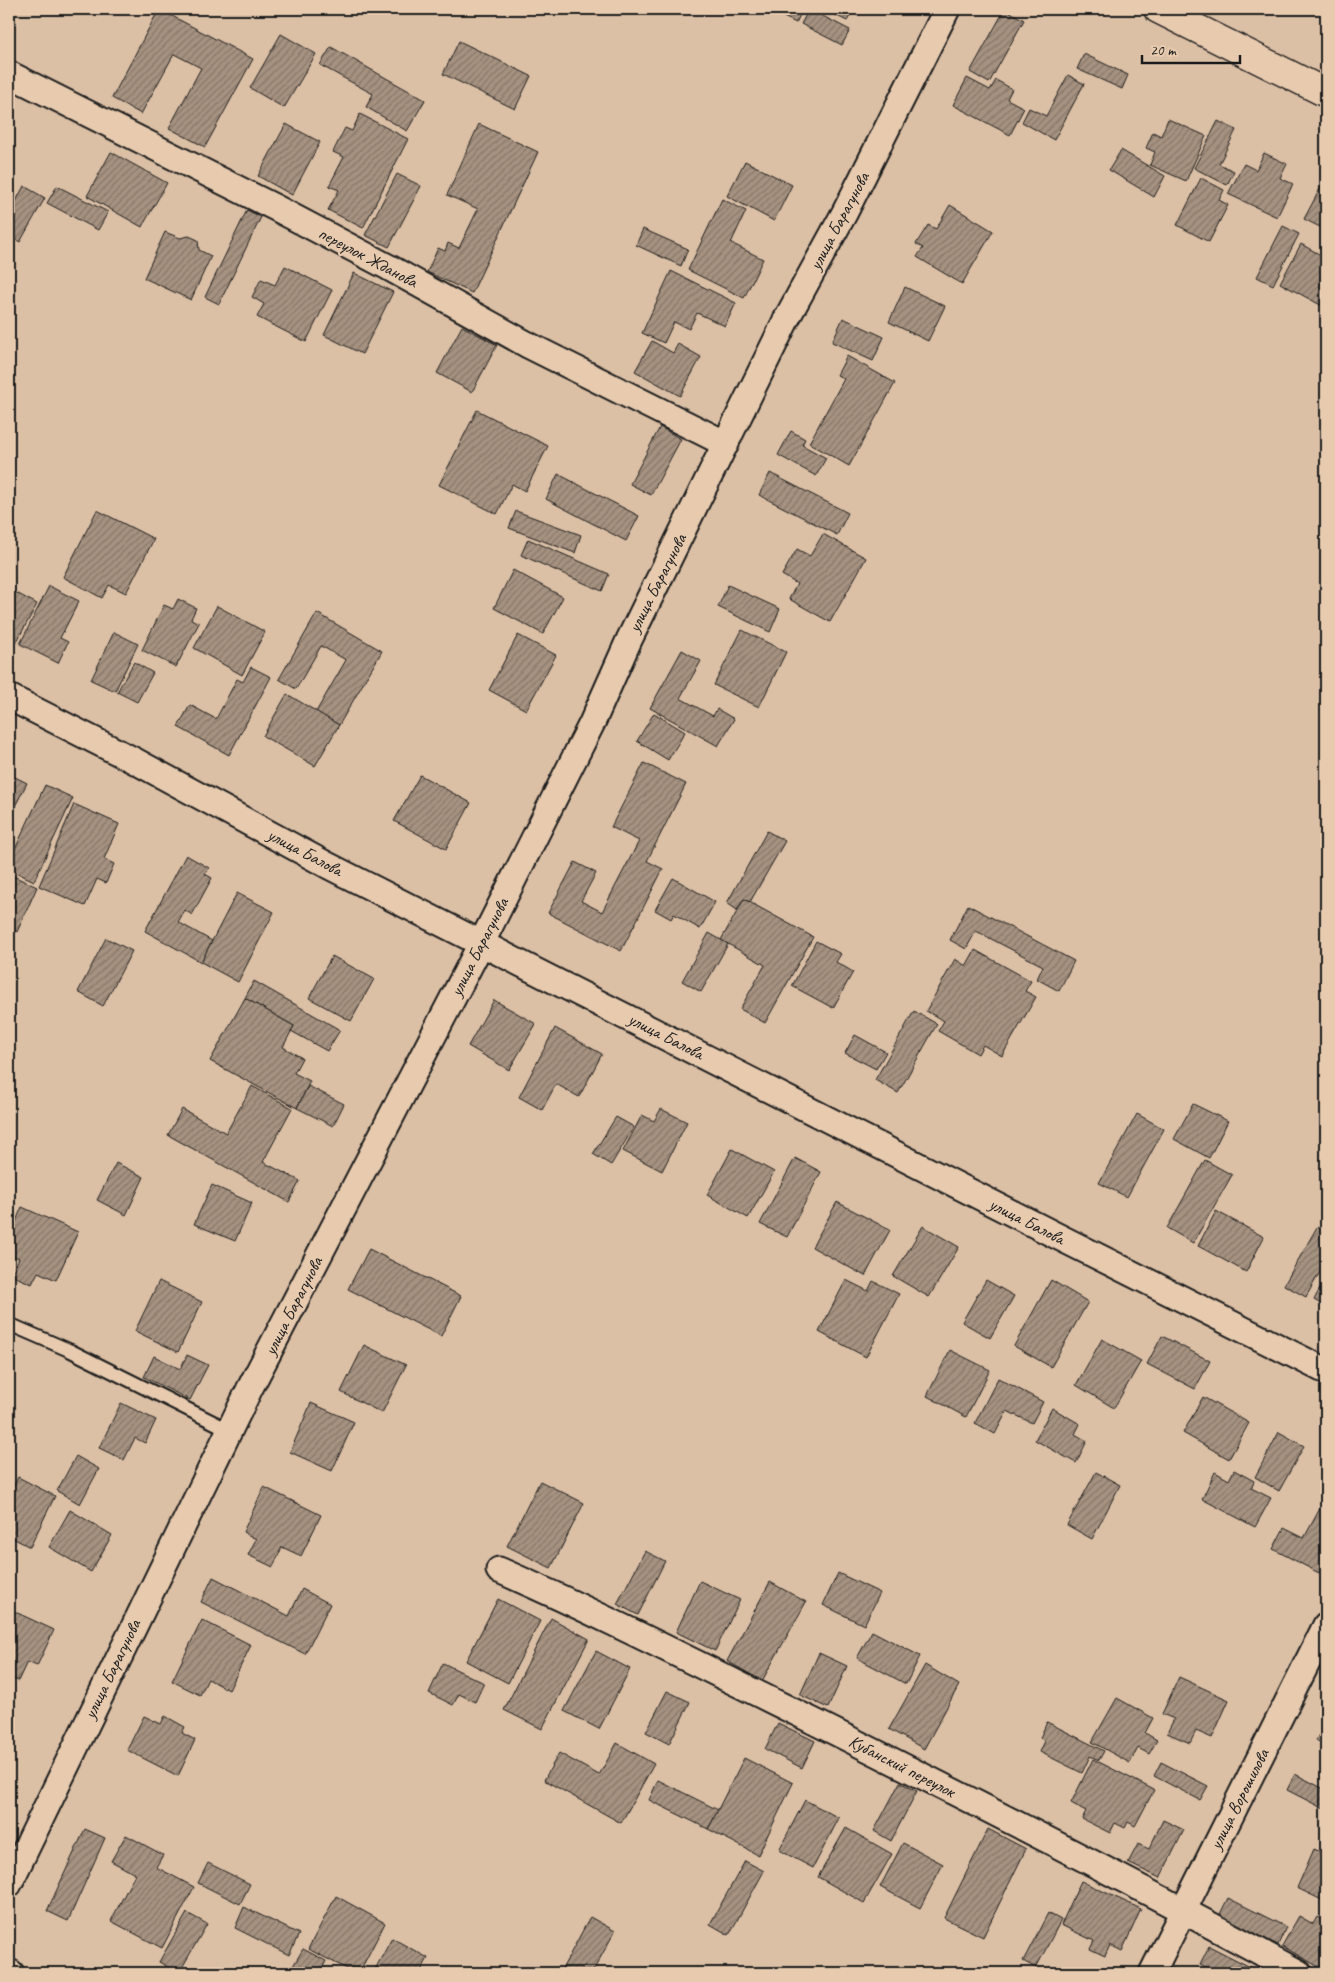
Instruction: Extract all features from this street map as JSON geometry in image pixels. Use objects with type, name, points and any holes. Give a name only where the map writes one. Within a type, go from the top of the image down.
[{"type":"street","name":"улица Барагунова","points":[[9,1884],[229,1430],[482,942],[592,723],[629,640],[788,316],[845,212],[947,9]]},
{"type":"street","points":[[1158,9],[1326,93]]},
{"type":"street","name":"переулок Жданова","points":[[9,74],[276,208],[388,267],[528,345],[726,444]]},
{"type":"street","name":"улица Балова","points":[[9,697],[137,762],[329,866],[482,942],[1055,1235],[1326,1370]]},
{"type":"street","name":"Кубанский переулок","points":[[499,1570],[574,1603],[854,1741],[1184,1910],[1299,1973]]},
{"type":"street","name":"улица Ворошилова","points":[[1152,1973],[1326,1625]]},
{"type":"lane","points":[[9,1324],[71,1351],[229,1430]]},
{"type":"building","points":[[159,9],[253,59],[205,147],[169,128],[201,68],[174,54],[141,114],[112,98]]},
{"type":"building","points":[[767,9],[803,9],[796,23]]},
{"type":"building","points":[[809,9],[850,30],[842,45],[801,24]]},
{"type":"building","points":[[823,9],[854,9],[847,21]]},
{"type":"building","points":[[1005,9],[1024,20],[989,83],[970,72]]},
{"type":"building","points":[[281,34],[316,54],[284,108],[250,88]]},
{"type":"building","points":[[459,41],[531,76],[515,109],[443,74]]},
{"type":"building","points":[[331,47],[425,100],[407,131],[366,107],[373,94],[320,65]]},
{"type":"building","points":[[1084,54],[1128,75],[1122,89],[1077,69]]},
{"type":"building","points":[[1068,75],[1084,84],[1054,140],[1022,122],[1029,108],[1046,116]]},
{"type":"building","points":[[967,78],[990,90],[996,80],[1012,89],[1007,99],[1024,108],[1010,135],[953,105]]},
{"type":"building","points":[[360,114],[408,139],[363,228],[328,210],[339,190],[329,186],[344,157],[333,152],[345,128],[352,131]]},
{"type":"building","points":[[1168,119],[1206,136],[1186,181],[1150,165],[1155,152],[1146,148],[1153,132],[1161,136]]},
{"type":"building","points":[[1218,121],[1236,130],[1219,164],[1234,171],[1227,185],[1194,168]]},
{"type":"building","points":[[286,124],[320,142],[292,195],[258,176]]},
{"type":"building","points":[[479,124],[538,152],[472,293],[427,272],[438,248],[445,251],[448,243],[459,248],[478,209],[447,195]]},
{"type":"building","points":[[1121,150],[1165,176],[1154,197],[1109,170]]},
{"type":"building","points":[[111,152],[167,183],[142,227],[87,196]]},
{"type":"building","points":[[1264,153],[1287,164],[1280,178],[1293,184],[1277,217],[1228,194],[1244,164],[1256,170]]},
{"type":"building","points":[[745,161],[792,185],[774,221],[727,196]]},
{"type":"building","points":[[397,174],[421,186],[389,247],[365,235]]},
{"type":"building","points":[[1201,178],[1224,190],[1219,200],[1228,205],[1209,242],[1177,225]]},
{"type":"building","points":[[1322,185],[1326,187],[1326,230],[1304,219]]},
{"type":"building","points":[[24,186],[45,198],[20,242],[9,236],[9,214]]},
{"type":"building","points":[[57,186],[108,212],[98,230],[47,203]]},
{"type":"building","points":[[722,199],[746,211],[731,243],[763,259],[744,298],[688,270]]},
{"type":"building","points":[[950,205],[993,231],[962,284],[917,257],[923,248],[916,244],[928,225],[936,229]]},
{"type":"building","points":[[247,210],[261,217],[219,304],[205,297]]},
{"type":"building","points":[[1283,226],[1299,234],[1273,285],[1257,277]]},
{"type":"building","points":[[643,229],[688,249],[681,266],[636,245]]},
{"type":"building","points":[[165,232],[180,238],[189,236],[198,240],[199,250],[211,256],[191,300],[144,278]]},
{"type":"building","points":[[1301,244],[1326,258],[1326,308],[1280,283]]},
{"type":"building","points":[[285,266],[332,290],[306,342],[257,317],[264,304],[252,297],[261,279],[275,285]]},
{"type":"building","points":[[671,271],[736,303],[725,326],[697,313],[689,329],[674,322],[664,343],[642,333]]},
{"type":"building","points":[[354,273],[393,292],[362,354],[324,335]]},
{"type":"building","points":[[905,287],[945,306],[928,341],[889,322]]},
{"type":"building","points":[[843,318],[884,337],[873,361],[832,342]]},
{"type":"building","points":[[462,326],[497,345],[472,392],[437,373]]},
{"type":"building","points":[[652,341],[673,353],[678,344],[701,357],[680,396],[635,371]]},
{"type":"building","points":[[847,356],[895,383],[849,466],[809,443],[844,379],[837,375]]},
{"type":"building","points":[[477,410],[548,446],[525,491],[512,484],[497,514],[439,485]]},
{"type":"building","points":[[660,427],[681,439],[651,495],[630,484]]},
{"type":"building","points":[[791,431],[805,439],[802,445],[826,458],[816,476],[778,455]]},
{"type":"building","points":[[770,473],[848,513],[837,535],[759,495]]},
{"type":"building","points":[[558,474],[639,516],[626,541],[546,499]]},
{"type":"building","points":[[97,510],[154,539],[126,593],[109,585],[102,598],[63,577]]},
{"type":"building","points":[[516,511],[581,535],[575,553],[509,528]]},
{"type":"building","points":[[823,534],[866,558],[830,622],[789,599],[797,584],[782,575],[797,549],[810,556]]},
{"type":"building","points":[[528,539],[609,574],[602,591],[521,555]]},
{"type":"building","points":[[513,570],[563,597],[543,634],[494,608]]},
{"type":"building","points":[[728,585],[780,609],[770,632],[718,607]]},
{"type":"building","points":[[49,586],[79,601],[60,638],[68,642],[58,663],[20,644]]},
{"type":"building","points":[[9,589],[37,604],[16,643],[9,639]]},
{"type":"building","points":[[178,599],[196,608],[191,619],[199,623],[176,667],[142,650],[164,605],[173,609]]},
{"type":"building","points":[[217,606],[265,632],[242,675],[194,648]]},
{"type":"building","points":[[317,613],[382,651],[339,725],[316,712],[346,660],[321,646],[296,689],[279,679]]},
{"type":"building","points":[[742,630],[786,652],[759,707],[714,685]]},
{"type":"building","points":[[114,632],[138,644],[115,691],[91,680]]},
{"type":"building","points":[[518,635],[556,655],[526,710],[489,690]]},
{"type":"building","points":[[682,650],[701,661],[680,698],[713,716],[717,709],[734,719],[718,746],[650,708]]},
{"type":"building","points":[[134,662],[153,673],[137,702],[117,692]]},
{"type":"building","points":[[251,667],[271,677],[229,755],[178,727],[190,705],[216,719],[237,679],[243,682]]},
{"type":"building","points":[[287,694],[339,725],[315,766],[263,736]]},
{"type":"building","points":[[654,713],[685,732],[668,760],[637,741]]},
{"type":"building","points":[[644,763],[686,784],[647,861],[663,869],[621,951],[548,913],[575,862],[596,873],[581,901],[602,912],[639,841],[611,827]]},
{"type":"building","points":[[9,774],[27,783],[9,818]]},
{"type":"building","points":[[420,775],[471,803],[446,849],[394,821]]},
{"type":"building","points":[[45,785],[73,798],[34,881],[9,869],[9,862]]},
{"type":"building","points":[[74,804],[119,824],[104,859],[114,864],[106,883],[97,879],[85,906],[39,886]]},
{"type":"building","points":[[767,831],[785,841],[750,902],[744,899],[737,910],[727,903]]},
{"type":"building","points":[[186,855],[209,868],[205,874],[212,878],[192,915],[185,910],[178,922],[212,941],[201,962],[145,931]]},
{"type":"building","points":[[9,874],[37,887],[17,932],[9,928]]},
{"type":"building","points":[[673,878],[715,902],[700,929],[674,914],[671,919],[655,910]]},
{"type":"building","points":[[237,893],[274,912],[238,982],[201,962]]},
{"type":"building","points":[[744,899],[813,937],[765,1023],[740,1009],[765,965],[721,940]]},
{"type":"building","points":[[968,905],[1074,961],[1059,991],[1037,979],[1043,966],[976,931],[966,949],[950,940]]},
{"type":"building","points":[[709,933],[728,944],[701,992],[682,981]]},
{"type":"building","points":[[106,938],[132,951],[103,1006],[78,992]]},
{"type":"building","points":[[816,941],[841,954],[836,962],[853,972],[833,1008],[792,986]]},
{"type":"building","points":[[975,950],[1031,981],[1025,991],[1036,997],[1002,1056],[983,1045],[978,1054],[938,1031],[944,1021],[926,1011],[955,959],[966,966]]},
{"type":"building","points":[[332,956],[374,979],[351,1021],[309,998]]},
{"type":"building","points":[[254,981],[340,1030],[327,1051],[291,1031],[294,1026],[245,998]]},
{"type":"building","points":[[245,998],[294,1026],[283,1047],[302,1058],[294,1073],[310,1081],[297,1108],[210,1061]]},
{"type":"building","points":[[494,1000],[536,1024],[509,1070],[468,1046]]},
{"type":"building","points":[[914,1011],[937,1024],[898,1093],[875,1080]]},
{"type":"building","points":[[555,1028],[602,1054],[579,1097],[556,1084],[542,1110],[519,1097]]},
{"type":"building","points":[[855,1035],[886,1052],[876,1069],[845,1053]]},
{"type":"building","points":[[252,1086],[292,1108],[263,1162],[300,1181],[289,1202],[168,1135],[182,1109],[226,1133]]},
{"type":"building","points":[[308,1086],[344,1104],[333,1126],[297,1108]]},
{"type":"building","points":[[1193,1104],[1228,1121],[1209,1158],[1174,1139]]},
{"type":"building","points":[[661,1109],[687,1122],[662,1171],[623,1151],[642,1115],[654,1121]]},
{"type":"building","points":[[1137,1114],[1164,1129],[1127,1197],[1099,1183]]},
{"type":"building","points":[[616,1117],[634,1127],[611,1165],[593,1154]]},
{"type":"building","points":[[732,1149],[774,1172],[748,1218],[707,1195]]},
{"type":"building","points":[[795,1158],[821,1172],[787,1237],[760,1224]]},
{"type":"building","points":[[1205,1160],[1232,1175],[1193,1243],[1167,1228]]},
{"type":"building","points":[[116,1163],[144,1177],[126,1215],[97,1200]]},
{"type":"building","points":[[212,1185],[252,1203],[235,1241],[194,1224]]},
{"type":"building","points":[[837,1202],[890,1230],[865,1276],[812,1247]]},
{"type":"building","points":[[22,1207],[78,1232],[56,1280],[38,1272],[32,1284],[11,1275],[19,1258],[9,1254],[9,1237]]},
{"type":"building","points":[[1216,1211],[1264,1237],[1246,1272],[1198,1246]]},
{"type":"building","points":[[923,1226],[959,1247],[929,1297],[893,1276]]},
{"type":"building","points":[[1317,1227],[1326,1232],[1326,1261],[1306,1297],[1284,1285]]},
{"type":"building","points":[[369,1249],[461,1296],[441,1336],[348,1289]]},
{"type":"building","points":[[1326,1277],[1326,1307],[1314,1300]]},
{"type":"building","points":[[846,1280],[868,1291],[873,1281],[899,1294],[866,1357],[819,1332]]},
{"type":"building","points":[[986,1280],[1014,1296],[990,1338],[962,1322]]},
{"type":"building","points":[[1051,1280],[1088,1302],[1051,1367],[1014,1346]]},
{"type":"building","points":[[159,1281],[202,1302],[178,1352],[135,1331]]},
{"type":"building","points":[[1162,1336],[1210,1361],[1195,1389],[1147,1364]]},
{"type":"building","points":[[1102,1339],[1141,1361],[1114,1408],[1076,1385]]},
{"type":"building","points":[[364,1345],[406,1365],[382,1413],[341,1392]]},
{"type":"building","points":[[950,1350],[990,1370],[966,1417],[927,1396]]},
{"type":"building","points":[[187,1355],[208,1365],[190,1400],[144,1377],[154,1356],[180,1369]]},
{"type":"building","points":[[998,1378],[1043,1402],[1032,1423],[1007,1411],[995,1434],[975,1423]]},
{"type":"building","points":[[1203,1397],[1249,1423],[1229,1459],[1183,1433]]},
{"type":"building","points":[[121,1403],[156,1420],[145,1443],[135,1438],[124,1460],[99,1448]]},
{"type":"building","points":[[311,1403],[354,1422],[332,1471],[290,1452]]},
{"type":"building","points":[[1052,1408],[1080,1424],[1075,1434],[1087,1441],[1076,1463],[1035,1440]]},
{"type":"building","points":[[1279,1432],[1304,1446],[1279,1491],[1255,1477]]},
{"type":"building","points":[[76,1456],[99,1469],[80,1504],[57,1491]]},
{"type":"building","points":[[1234,1470],[1254,1481],[1251,1488],[1271,1498],[1255,1527],[1202,1499],[1215,1472],[1229,1480]]},
{"type":"building","points":[[1096,1472],[1120,1485],[1092,1539],[1067,1525]]},
{"type":"building","points":[[18,1477],[55,1496],[30,1547],[9,1536],[9,1496]]},
{"type":"building","points":[[540,1481],[584,1503],[551,1568],[507,1546]]},
{"type":"building","points":[[264,1487],[321,1515],[301,1556],[282,1547],[273,1567],[248,1555],[256,1539],[243,1532]]},
{"type":"building","points":[[1323,1503],[1326,1505],[1326,1558],[1319,1573],[1273,1549],[1284,1528],[1304,1538]]},
{"type":"building","points":[[70,1510],[112,1535],[91,1572],[49,1547]]},
{"type":"building","points":[[645,1551],[665,1561],[638,1615],[617,1604]]},
{"type":"building","points":[[838,1573],[880,1593],[864,1625],[823,1605]]},
{"type":"building","points":[[213,1577],[289,1616],[302,1589],[330,1604],[305,1654],[201,1602]]},
{"type":"building","points":[[700,1581],[740,1600],[715,1651],[676,1632]]},
{"type":"building","points":[[770,1582],[806,1602],[762,1681],[727,1661]]},
{"type":"building","points":[[498,1599],[540,1621],[508,1683],[466,1661]]},
{"type":"building","points":[[9,1609],[54,1630],[37,1666],[27,1662],[18,1681],[9,1677]]},
{"type":"building","points":[[551,1618],[589,1639],[542,1729],[504,1710]]},
{"type":"building","points":[[202,1620],[251,1645],[229,1690],[208,1679],[200,1695],[172,1681]]},
{"type":"building","points":[[872,1631],[920,1656],[906,1684],[857,1658]]},
{"type":"building","points":[[596,1651],[630,1669],[599,1729],[564,1711]]},
{"type":"building","points":[[819,1653],[847,1666],[828,1708],[800,1695]]},
{"type":"building","points":[[443,1663],[484,1683],[475,1702],[459,1694],[453,1705],[429,1693]]},
{"type":"building","points":[[925,1665],[959,1685],[924,1749],[889,1729]]},
{"type":"building","points":[[1179,1677],[1229,1700],[1212,1738],[1196,1731],[1190,1743],[1167,1733],[1174,1719],[1162,1714]]},
{"type":"building","points":[[667,1691],[690,1702],[669,1744],[646,1732]]},
{"type":"building","points":[[1117,1698],[1153,1718],[1145,1733],[1157,1740],[1149,1754],[1138,1748],[1130,1763],[1092,1742]]},
{"type":"building","points":[[144,1716],[161,1724],[165,1716],[185,1727],[182,1733],[195,1740],[178,1776],[127,1750]]},
{"type":"building","points":[[1047,1722],[1104,1751],[1099,1760],[1090,1756],[1082,1773],[1040,1752],[1045,1741],[1040,1738]]},
{"type":"building","points":[[1326,1722],[1326,1746],[1316,1740]]},
{"type":"building","points":[[778,1723],[815,1741],[802,1768],[765,1749]]},
{"type":"building","points":[[617,1743],[654,1764],[621,1823],[544,1780],[559,1753],[599,1775]]},
{"type":"building","points":[[744,1758],[793,1783],[758,1855],[708,1829]]},
{"type":"building","points":[[1093,1759],[1154,1790],[1135,1826],[1128,1822],[1125,1828],[1115,1823],[1110,1833],[1082,1819],[1086,1811],[1071,1803]]},
{"type":"building","points":[[1161,1762],[1208,1786],[1200,1800],[1154,1776]]},
{"type":"building","points":[[1295,1774],[1326,1790],[1326,1810],[1287,1790]]},
{"type":"building","points":[[658,1780],[718,1810],[708,1829],[649,1800]]},
{"type":"building","points":[[900,1782],[917,1791],[891,1841],[874,1831]]},
{"type":"building","points":[[805,1800],[839,1818],[813,1868],[779,1850]]},
{"type":"building","points":[[1163,1820],[1184,1830],[1160,1878],[1128,1863],[1138,1844],[1149,1849]]},
{"type":"building","points":[[846,1828],[892,1854],[864,1903],[818,1877]]},
{"type":"building","points":[[85,1829],[105,1838],[68,1921],[47,1911]]},
{"type":"building","points":[[988,1829],[1026,1849],[983,1937],[944,1918]]},
{"type":"building","points":[[126,1835],[163,1855],[156,1867],[194,1887],[162,1948],[111,1921],[135,1874],[111,1861]]},
{"type":"building","points":[[903,1843],[943,1864],[920,1908],[880,1887]]},
{"type":"building","points":[[1314,1849],[1326,1854],[1326,1902],[1297,1888]]},
{"type":"building","points":[[745,1861],[764,1871],[729,1935],[710,1924]]},
{"type":"building","points":[[208,1863],[250,1884],[240,1904],[198,1883]]},
{"type":"building","points":[[1081,1881],[1141,1909],[1122,1951],[1110,1945],[1105,1956],[1090,1949],[1094,1941],[1061,1925]]},
{"type":"building","points":[[336,1896],[385,1923],[359,1973],[355,1973],[308,1949]]},
{"type":"building","points":[[1228,1898],[1286,1927],[1278,1945],[1219,1916]]},
{"type":"building","points":[[244,1907],[299,1934],[289,1955],[235,1928]]},
{"type":"building","points":[[187,1913],[207,1924],[179,1973],[159,1962]]},
{"type":"building","points":[[1048,1913],[1061,1920],[1036,1968],[1023,1961]]},
{"type":"building","points":[[1299,1916],[1313,1924],[1317,1917],[1326,1922],[1326,1971],[1282,1946]]},
{"type":"building","points":[[590,1917],[615,1931],[592,1973],[560,1973]]},
{"type":"building","points":[[392,1938],[428,1958],[420,1973],[373,1973]]},
{"type":"building","points":[[1209,1946],[1262,1973],[1218,1973],[1200,1964]]},
{"type":"building","points":[[303,1949],[326,1961],[320,1973],[289,1973]]}]
